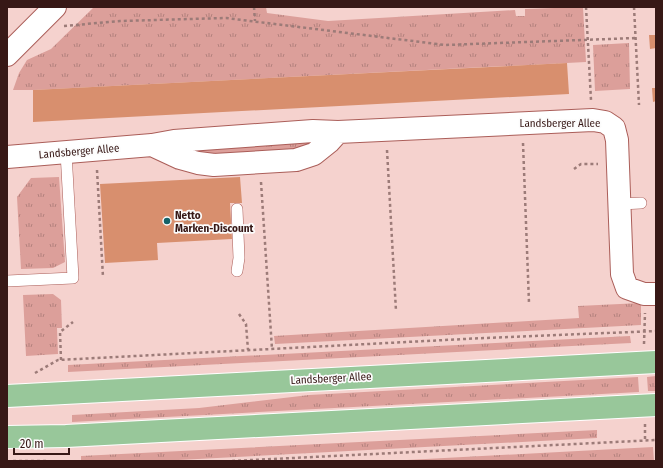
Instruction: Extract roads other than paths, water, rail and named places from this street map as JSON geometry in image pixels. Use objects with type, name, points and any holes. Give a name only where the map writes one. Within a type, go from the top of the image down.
[{"type":"main road","name":"Landsberger Allee","points":[[7,396],[649,362]]},
{"type":"main road","points":[[7,437],[66,436],[656,405]]},
{"type":"street","points":[[7,55],[52,9]]},
{"type":"street","name":"Landsberger Allee","points":[[7,157],[152,145],[174,141],[258,134],[313,131],[338,132],[385,130],[522,122],[605,122],[614,128],[618,140],[618,163],[630,204],[622,274],[627,288],[650,294]]},
{"type":"street","name":"Landsberger Allee","points":[[152,145],[180,158],[198,163],[214,165],[296,160],[314,154],[329,142],[338,132]]},
{"type":"lane","points":[[7,281],[73,278],[66,152]]},
{"type":"lane","points":[[237,209],[239,258],[237,271]]},
{"type":"place","name":"Netto Marken-Discount","points":[[167,221]]}]
